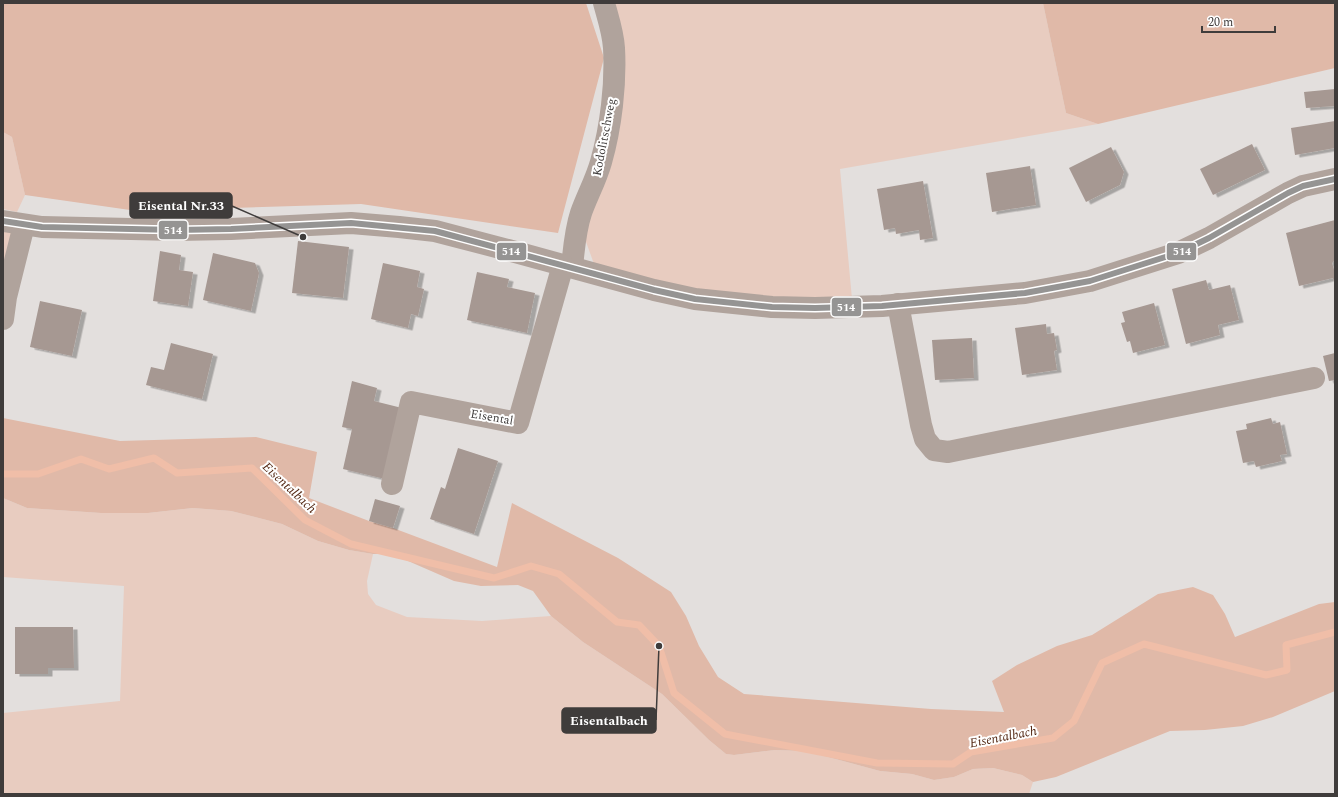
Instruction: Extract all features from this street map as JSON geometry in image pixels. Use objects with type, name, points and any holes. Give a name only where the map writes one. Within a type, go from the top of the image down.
[{"type":"street","name":"Kodolitschweg","points":[[567,266],[581,213],[602,162],[612,109],[614,47],[611,28],[604,3]]},
{"type":"street","points":[[3,221],[24,225],[79,228],[176,230],[343,224],[399,226],[435,231],[654,290],[695,299],[772,307],[815,308],[898,304],[1025,293],[1090,281],[1178,253],[1209,238],[1288,193],[1303,186],[1335,179]]},
{"type":"street","points":[[3,320],[6,297],[24,225]]},
{"type":"street","name":"Eisental","points":[[392,484],[411,402],[518,423],[567,266]]},
{"type":"street","points":[[898,304],[921,425],[925,439],[934,450],[948,452],[1314,378]]},
{"type":"shaded area","points":[[3,3],[586,3],[604,58],[558,233],[361,204],[137,211],[25,195],[12,137],[3,132]]},
{"type":"shaded area","points":[[614,3],[1043,3],[1066,113],[1098,124],[840,169],[852,299],[769,299],[663,288],[594,264],[585,239]]},
{"type":"shaded area","points":[[1043,3],[1335,3],[1335,68],[1098,124],[1066,113]]},
{"type":"shaded area","points":[[3,132],[12,137],[25,195],[17,212],[3,209]]},
{"type":"shaded area","points":[[3,228],[13,231],[3,284]]},
{"type":"shaded area","points":[[3,418],[120,441],[256,437],[317,452],[309,498],[497,567],[512,503],[618,558],[671,592],[686,616],[699,646],[718,677],[744,694],[931,709],[1004,712],[992,681],[1017,665],[1057,646],[1092,635],[1158,594],[1193,587],[1213,595],[1225,614],[1235,637],[1319,604],[1335,602],[1335,691],[1273,717],[1243,726],[1205,730],[1170,731],[1056,777],[1033,782],[1022,775],[993,768],[973,769],[954,777],[934,780],[912,774],[880,771],[806,751],[775,750],[734,755],[726,754],[709,740],[662,694],[583,642],[551,616],[533,591],[518,585],[481,586],[454,581],[392,554],[373,554],[349,550],[318,541],[282,524],[231,511],[193,508],[148,513],[101,513],[27,508],[3,498]]},
{"type":"shaded area","points":[[3,498],[27,508],[101,513],[148,513],[193,508],[231,511],[282,524],[318,541],[349,550],[373,554],[367,581],[368,594],[376,605],[407,617],[482,621],[551,616],[583,642],[662,694],[709,740],[726,754],[734,755],[775,750],[806,751],[880,771],[912,774],[934,780],[954,777],[973,769],[993,768],[1022,775],[1033,782],[1029,794],[3,794],[3,713],[120,701],[124,586],[3,577]]},
{"type":"building","points":[[1335,89],[1335,106],[1306,108],[1304,92]]},
{"type":"building","points":[[1335,121],[1335,148],[1295,155],[1291,128]]},
{"type":"building","points":[[1252,144],[1265,170],[1213,195],[1200,169]]},
{"type":"building","points":[[1111,147],[1124,172],[1120,185],[1086,202],[1069,168]]},
{"type":"building","points":[[1030,166],[1036,205],[992,212],[986,173]]},
{"type":"building","points":[[923,181],[933,238],[920,240],[919,230],[896,234],[895,228],[884,230],[877,189]]},
{"type":"building","points":[[1335,220],[1335,260],[1332,263],[1335,273],[1335,285],[1333,278],[1299,286],[1286,233]]},
{"type":"building","points":[[298,241],[349,247],[343,298],[292,293]]},
{"type":"building","points":[[160,251],[181,255],[179,270],[193,272],[188,306],[153,301]]},
{"type":"building","points":[[213,253],[255,263],[259,273],[251,311],[203,300]]},
{"type":"building","points":[[383,263],[420,271],[417,287],[424,289],[418,316],[411,314],[408,328],[371,319]]},
{"type":"building","points":[[477,272],[509,279],[507,287],[535,293],[527,333],[467,320]]},
{"type":"building","points":[[1206,280],[1209,290],[1230,285],[1239,320],[1218,325],[1220,335],[1186,344],[1172,289]]},
{"type":"building","points":[[40,301],[82,310],[72,356],[30,347]]},
{"type":"building","points":[[1154,303],[1165,345],[1133,353],[1130,341],[1127,342],[1121,323],[1125,322],[1122,312]]},
{"type":"building","points":[[1046,324],[1047,334],[1054,333],[1057,350],[1054,351],[1057,370],[1022,375],[1015,328]]},
{"type":"building","points":[[972,338],[974,378],[935,380],[932,340]]},
{"type":"building","points":[[171,343],[213,354],[202,399],[146,385],[151,367],[164,370]]},
{"type":"building","points":[[1335,353],[1335,380],[1329,381],[1323,356]]},
{"type":"building","points":[[352,381],[377,388],[374,401],[402,408],[385,479],[343,469],[352,429],[342,427]]},
{"type":"building","points":[[1271,418],[1273,424],[1280,422],[1287,454],[1280,455],[1282,461],[1256,467],[1254,461],[1243,463],[1236,431],[1247,429],[1246,424]]},
{"type":"building","points":[[458,448],[498,461],[474,534],[430,519],[441,487],[445,489]]},
{"type":"building","points":[[375,499],[400,506],[393,528],[369,521]]},
{"type":"building","points":[[15,627],[73,627],[74,668],[48,668],[48,674],[15,674]]},
{"type":"waterway","name":"Eisentalbach","points":[[3,474],[38,474],[81,459],[109,469],[154,458],[177,473],[252,468],[305,520],[351,544],[494,578],[531,566],[559,574],[617,622],[639,625],[659,646],[674,693],[725,734],[877,763],[953,764],[971,752],[1053,738],[1074,721],[1102,663],[1144,644],[1266,675],[1287,670],[1286,645],[1335,632]]},
{"type":"transit line","name":"514","points":[[3,221],[42,227],[176,230],[351,223],[435,231],[654,290],[695,299],[772,307],[815,308],[882,306],[1025,293],[1090,281],[1178,253],[1209,238],[1288,193],[1303,186],[1335,179]]},
{"type":"place","name":"Eisental Nr.33","points":[[303,237]]},
{"type":"place","name":"Eisentalbach","points":[[659,646]]}]
